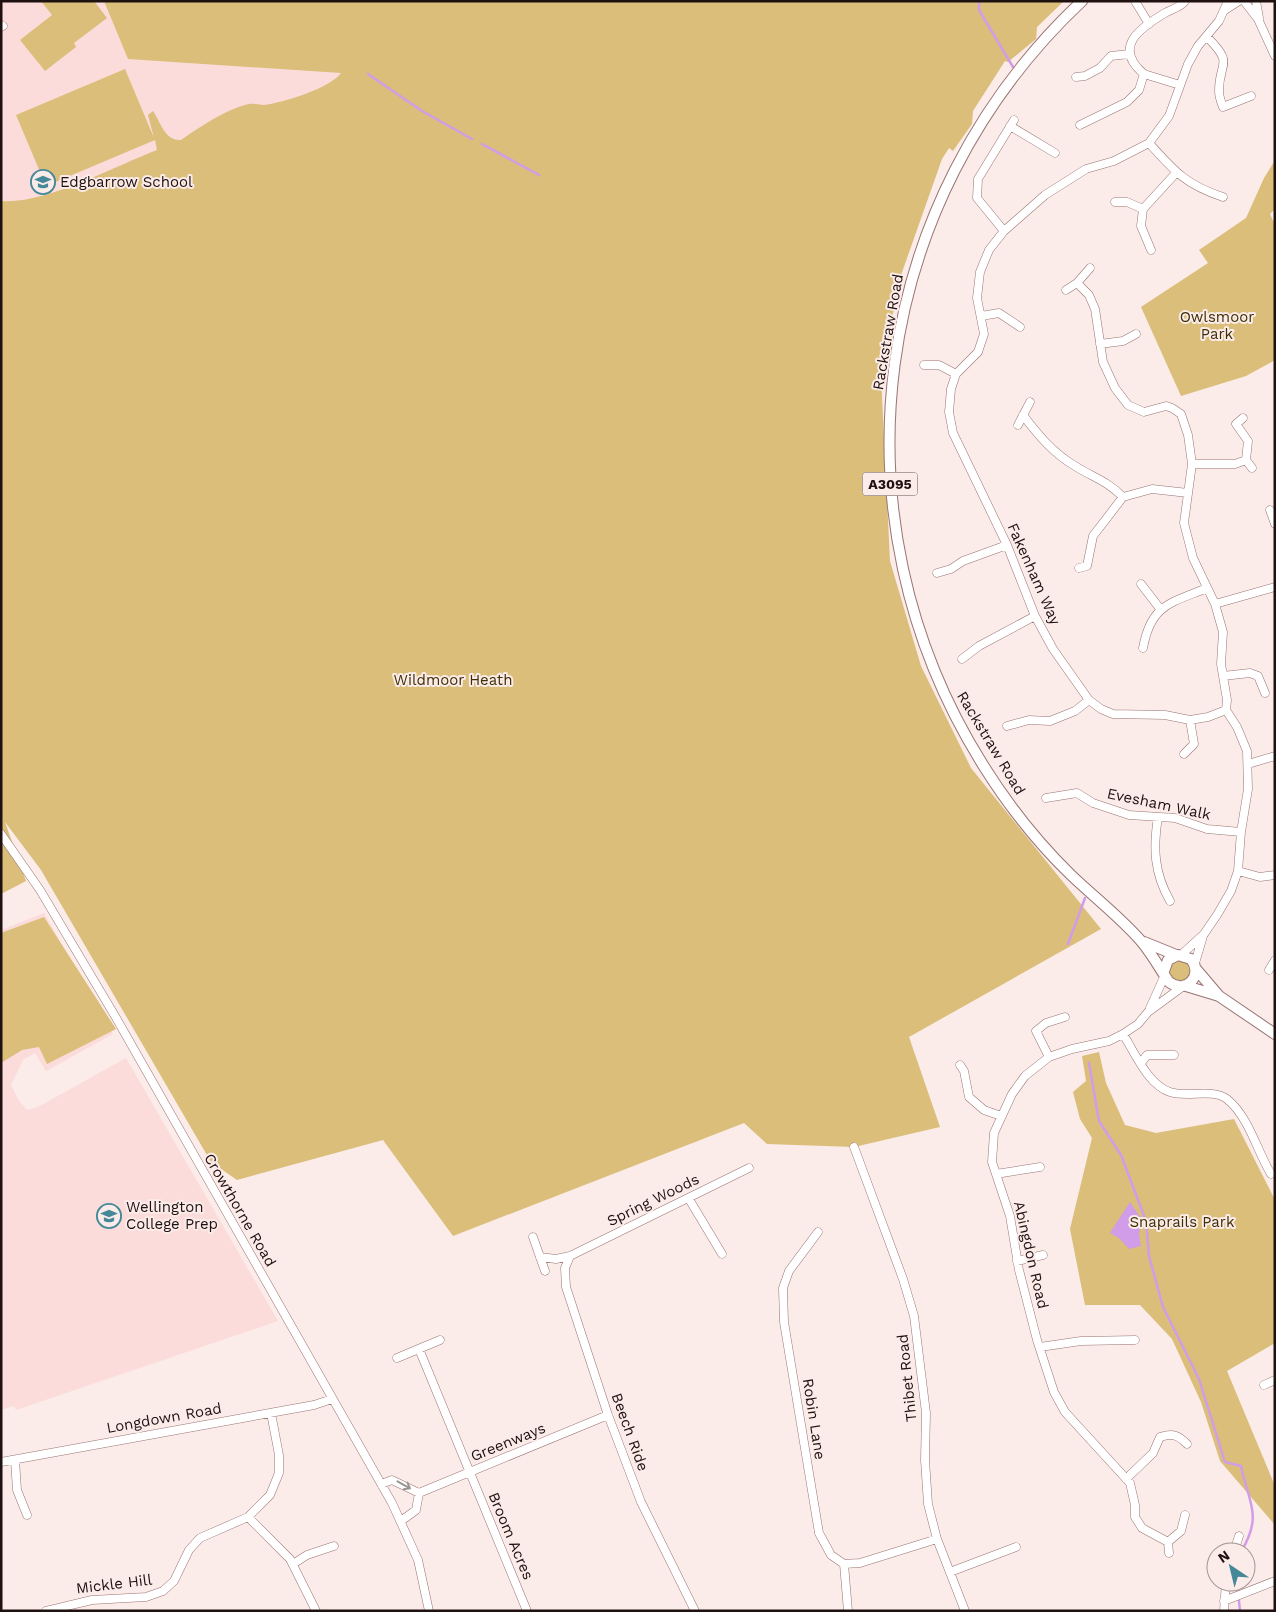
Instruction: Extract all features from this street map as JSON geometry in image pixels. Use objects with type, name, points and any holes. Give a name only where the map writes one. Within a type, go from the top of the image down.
[{"type":"main road","name":"Rackstraw Road","points":[[1082,1],[1021,67],[986,116],[952,176],[928,228],[908,295],[895,362],[890,410],[890,486],[894,530],[910,604],[926,652],[956,720],[984,767],[1024,823],[1070,874],[1141,940],[1165,973]]},
{"type":"main road","name":"Rackstraw Road","points":[[1141,940],[1178,955]]},
{"type":"main road","points":[[1220,996],[1171,984],[1165,973],[1166,963],[1178,955],[1189,957],[1220,996],[1275,1034]]},
{"type":"main road","points":[[1184,986],[1195,978],[1195,966]]},
{"type":"street","points":[[1135,1],[1149,24]]},
{"type":"street","points":[[1180,85],[1144,74],[1133,65],[1129,54],[1132,39],[1149,24],[1185,1]]},
{"type":"street","points":[[924,366],[939,365],[956,374],[978,352],[984,334],[977,298],[980,272],[989,250],[1004,231],[1045,196],[1086,169],[1114,161],[1149,143],[1169,116],[1194,52],[1207,37],[1225,10],[1228,1]]},
{"type":"street","points":[[1225,10],[1239,1]]},
{"type":"street","points":[[1244,1],[1258,19],[1275,56]]},
{"type":"street","points":[[1256,1],[1262,30]]},
{"type":"street","points":[[1207,37],[1220,50],[1225,65],[1219,91],[1222,107],[1251,96]]},
{"type":"street","points":[[1076,78],[1085,76],[1100,68],[1111,56],[1129,54]]},
{"type":"street","points":[[1080,125],[1127,102],[1139,90],[1144,74]]},
{"type":"street","points":[[1004,231],[977,198],[978,179],[1012,123],[1055,153]]},
{"type":"street","points":[[1149,143],[1176,174],[1201,190],[1223,197]]},
{"type":"street","points":[[1151,250],[1141,226],[1144,208],[1176,174]]},
{"type":"street","points":[[1114,202],[1127,202],[1144,208]]},
{"type":"street","points":[[1066,290],[1076,283],[1090,268]]},
{"type":"street","points":[[1076,283],[1089,295],[1095,310],[1103,362],[1115,388],[1128,405],[1144,412],[1166,406],[1181,414],[1188,435],[1192,464],[1184,523],[1192,558],[1215,604],[1223,632],[1221,664],[1226,710],[1242,737],[1248,764],[1248,789],[1241,832],[1238,871],[1231,891],[1204,934],[1195,966]]},
{"type":"street","points":[[981,316],[999,313],[1020,327]]},
{"type":"street","points":[[1100,344],[1124,341],[1136,334]]},
{"type":"street","name":"Fakenham Way","points":[[956,374],[951,389],[949,412],[953,433],[1007,545],[1034,616],[1053,649],[1089,700],[1101,709],[1113,714],[1165,715],[1190,720],[1208,717],[1226,710]]},
{"type":"street","points":[[1018,425],[1030,402]]},
{"type":"street","points":[[1023,415],[1043,442],[1074,466],[1109,483],[1123,497]]},
{"type":"street","points":[[1243,418],[1236,424],[1248,441],[1246,460],[1252,468]]},
{"type":"street","points":[[1192,464],[1234,464],[1246,460]]},
{"type":"street","points":[[1079,568],[1087,566],[1094,536],[1123,497],[1152,489],[1188,493]]},
{"type":"street","points":[[1270,510],[1275,524]]},
{"type":"street","points":[[937,573],[952,569],[963,561],[1007,545]]},
{"type":"street","points":[[1141,584],[1161,610]]},
{"type":"street","points":[[1215,604],[1275,587]]},
{"type":"street","points":[[1143,648],[1146,629],[1153,616],[1167,604],[1208,588]]},
{"type":"street","points":[[962,659],[992,638],[1034,616]]},
{"type":"street","points":[[1223,676],[1250,673],[1258,676],[1265,693]]},
{"type":"street","points":[[1007,726],[1029,720],[1050,720],[1075,711],[1089,700]]},
{"type":"street","points":[[1184,754],[1194,744],[1190,720]]},
{"type":"street","points":[[1248,764],[1275,756]]},
{"type":"street","name":"Evesham Walk","points":[[1046,798],[1078,793],[1109,810],[1129,815],[1175,818],[1207,829],[1241,832]]},
{"type":"street","points":[[1158,817],[1154,856],[1157,872],[1170,901]]},
{"type":"street","name":"Crowthorne Road","points":[[1,834],[40,890],[115,1016],[381,1484],[401,1521],[418,1560],[429,1611]]},
{"type":"street","points":[[1238,871],[1260,876],[1275,875]]},
{"type":"street","points":[[1178,955],[1204,934]]},
{"type":"street","points":[[1270,970],[1275,960]]},
{"type":"street","name":"Abingdon Road","points":[[1148,1012],[1165,973]]},
{"type":"street","name":"Abingdon Road","points":[[1168,1542],[1142,1528],[1135,1517],[1135,1505],[1130,1484],[1064,1412],[1054,1392],[1040,1347],[1018,1261],[1010,1216],[992,1162],[994,1133],[1001,1116],[1025,1076],[1048,1057],[1072,1048],[1109,1041],[1123,1034],[1138,1024],[1148,1012],[1184,986]]},
{"type":"street","points":[[1048,1057],[1036,1031],[1046,1023],[1065,1017]]},
{"type":"street","points":[[1123,1034],[1155,1083],[1170,1092],[1225,1097],[1235,1107],[1246,1124],[1271,1174]]},
{"type":"street","points":[[1141,1063],[1148,1055],[1174,1055]]},
{"type":"street","points":[[960,1065],[964,1071],[969,1097],[984,1110],[1001,1116]]},
{"type":"street","name":"Thibet Road","points":[[854,1146],[903,1280],[914,1316],[926,1413],[925,1460],[928,1504],[937,1539],[965,1611]]},
{"type":"street","points":[[996,1174],[1040,1167]]},
{"type":"street","name":"Spring Woods","points":[[540,1257],[556,1259],[570,1256],[749,1168]]},
{"type":"street","points":[[689,1199],[722,1254]]},
{"type":"street","name":"Robin Lane","points":[[818,1232],[789,1271],[782,1288],[784,1322],[819,1533],[830,1555],[844,1564]]},
{"type":"street","points":[[534,1237],[545,1271]]},
{"type":"street","points":[[1018,1261],[1043,1255]]},
{"type":"street","name":"Beech Ride","points":[[570,1256],[565,1268],[566,1287],[608,1415],[641,1502],[695,1611]]},
{"type":"street","points":[[556,1259],[565,1268]]},
{"type":"street","points":[[397,1358],[440,1340]]},
{"type":"street","points":[[1040,1347],[1081,1341],[1135,1340]]},
{"type":"street","name":"Broom Acres","points":[[419,1349],[528,1611]]},
{"type":"street","points":[[1264,1385],[1275,1380]]},
{"type":"street","name":"Longdown Road","points":[[1,1462],[314,1405],[332,1399]]},
{"type":"street","name":"Mickle Hill","points":[[46,1611],[92,1600],[146,1597],[163,1591],[174,1581],[189,1550],[200,1538],[248,1517],[270,1495],[279,1473],[279,1455],[271,1413]]},
{"type":"street","name":"Greenways","points":[[419,1493],[608,1415]]},
{"type":"street","points":[[1126,1479],[1153,1453],[1160,1437],[1170,1434],[1178,1436],[1187,1444]]},
{"type":"street","points":[[15,1460],[17,1490],[27,1515]]},
{"type":"street","points":[[381,1484],[392,1480],[419,1493],[416,1510],[401,1521]]},
{"type":"street","points":[[1169,1553],[1168,1542],[1181,1531],[1185,1515]]},
{"type":"street","points":[[248,1517],[293,1564],[316,1611]]},
{"type":"street","points":[[1237,1542],[1239,1536]]},
{"type":"street","points":[[848,1611],[844,1564],[860,1563],[937,1539]]},
{"type":"street","points":[[293,1564],[307,1555],[334,1546]]},
{"type":"street","points":[[950,1572],[1016,1547]]},
{"type":"street","points":[[1224,1601],[1275,1581]]},
{"type":"street","points":[[1224,1611],[1225,1592]]},
{"type":"shaded area","name":"Edgbarrow School","points":[[1,1],[339,1],[366,75],[1,321]]},
{"type":"shaded area","name":"Wellington College Prep","points":[[44,913],[113,1034],[46,1071],[35,1053],[23,1060],[11,1085],[19,1101],[27,1110],[38,1107],[126,1058],[278,1321],[16,1410],[14,1406],[1,1410],[1,930]]},
{"type":"shaded area","points":[[1130,1202],[1142,1220],[1139,1234],[1141,1246],[1129,1249],[1119,1238],[1110,1233]]},
{"type":"green space","points":[[41,1],[94,1],[107,18],[74,43],[76,47],[45,71],[20,40],[52,15]]},
{"type":"green space","name":"Wildmoor Heath","points":[[104,1],[1064,1],[1037,27],[1036,39],[1008,62],[1005,61],[973,111],[972,124],[953,151],[949,148],[942,159],[900,278],[881,376],[890,561],[921,666],[971,768],[1101,929],[909,1037],[940,1127],[854,1147],[767,1144],[744,1123],[453,1236],[383,1140],[237,1180],[211,1162],[41,870],[5,822],[26,881],[1,894],[1,201],[39,197],[59,191],[157,150],[155,140],[46,186],[16,115],[125,69],[154,138],[148,115],[153,111],[167,134],[171,138],[181,140],[204,124],[241,106],[249,104],[264,105],[294,98],[327,84],[336,79],[341,73],[128,59]]},
{"type":"green space","name":"Owlsmoor Park","points":[[1275,133],[1275,209],[1270,214],[1275,225],[1275,360],[1246,376],[1181,396],[1141,307],[1208,263],[1199,250],[1246,218],[1264,178],[1274,162]]},
{"type":"green space","points":[[44,917],[116,1029],[47,1064],[39,1047],[22,1050],[1,1063],[1,933]]},
{"type":"green space","points":[[1180,959],[1190,966],[1191,970],[1184,980],[1180,981],[1170,974],[1169,970],[1176,960]]},
{"type":"green space","name":"Snaprails Park","points":[[1099,1052],[1106,1083],[1125,1125],[1156,1133],[1234,1119],[1275,1200],[1275,1343],[1227,1371],[1275,1486],[1275,1525],[1220,1461],[1201,1402],[1172,1339],[1140,1305],[1085,1305],[1070,1229],[1092,1138],[1080,1119],[1073,1092],[1086,1081],[1082,1056]]},
{"type":"waterway","points":[[979,1],[979,10],[1013,67]]},
{"type":"waterway","points":[[368,74],[422,111],[472,139]]},
{"type":"waterway","points":[[482,144],[539,175]]},
{"type":"waterway","points":[[1068,944],[1085,898]]},
{"type":"waterway","points":[[1089,1063],[1099,1121],[1121,1155],[1146,1221],[1149,1256],[1163,1307],[1199,1379],[1225,1462],[1241,1466],[1253,1519],[1246,1542]]},
{"type":"waterway","points":[[1239,1601],[1240,1611]]},
{"type":"place","name":"Edgbarrow School","points":[[43,182]]},
{"type":"place","name":"Wellington College Prep","points":[[109,1216]]}]
